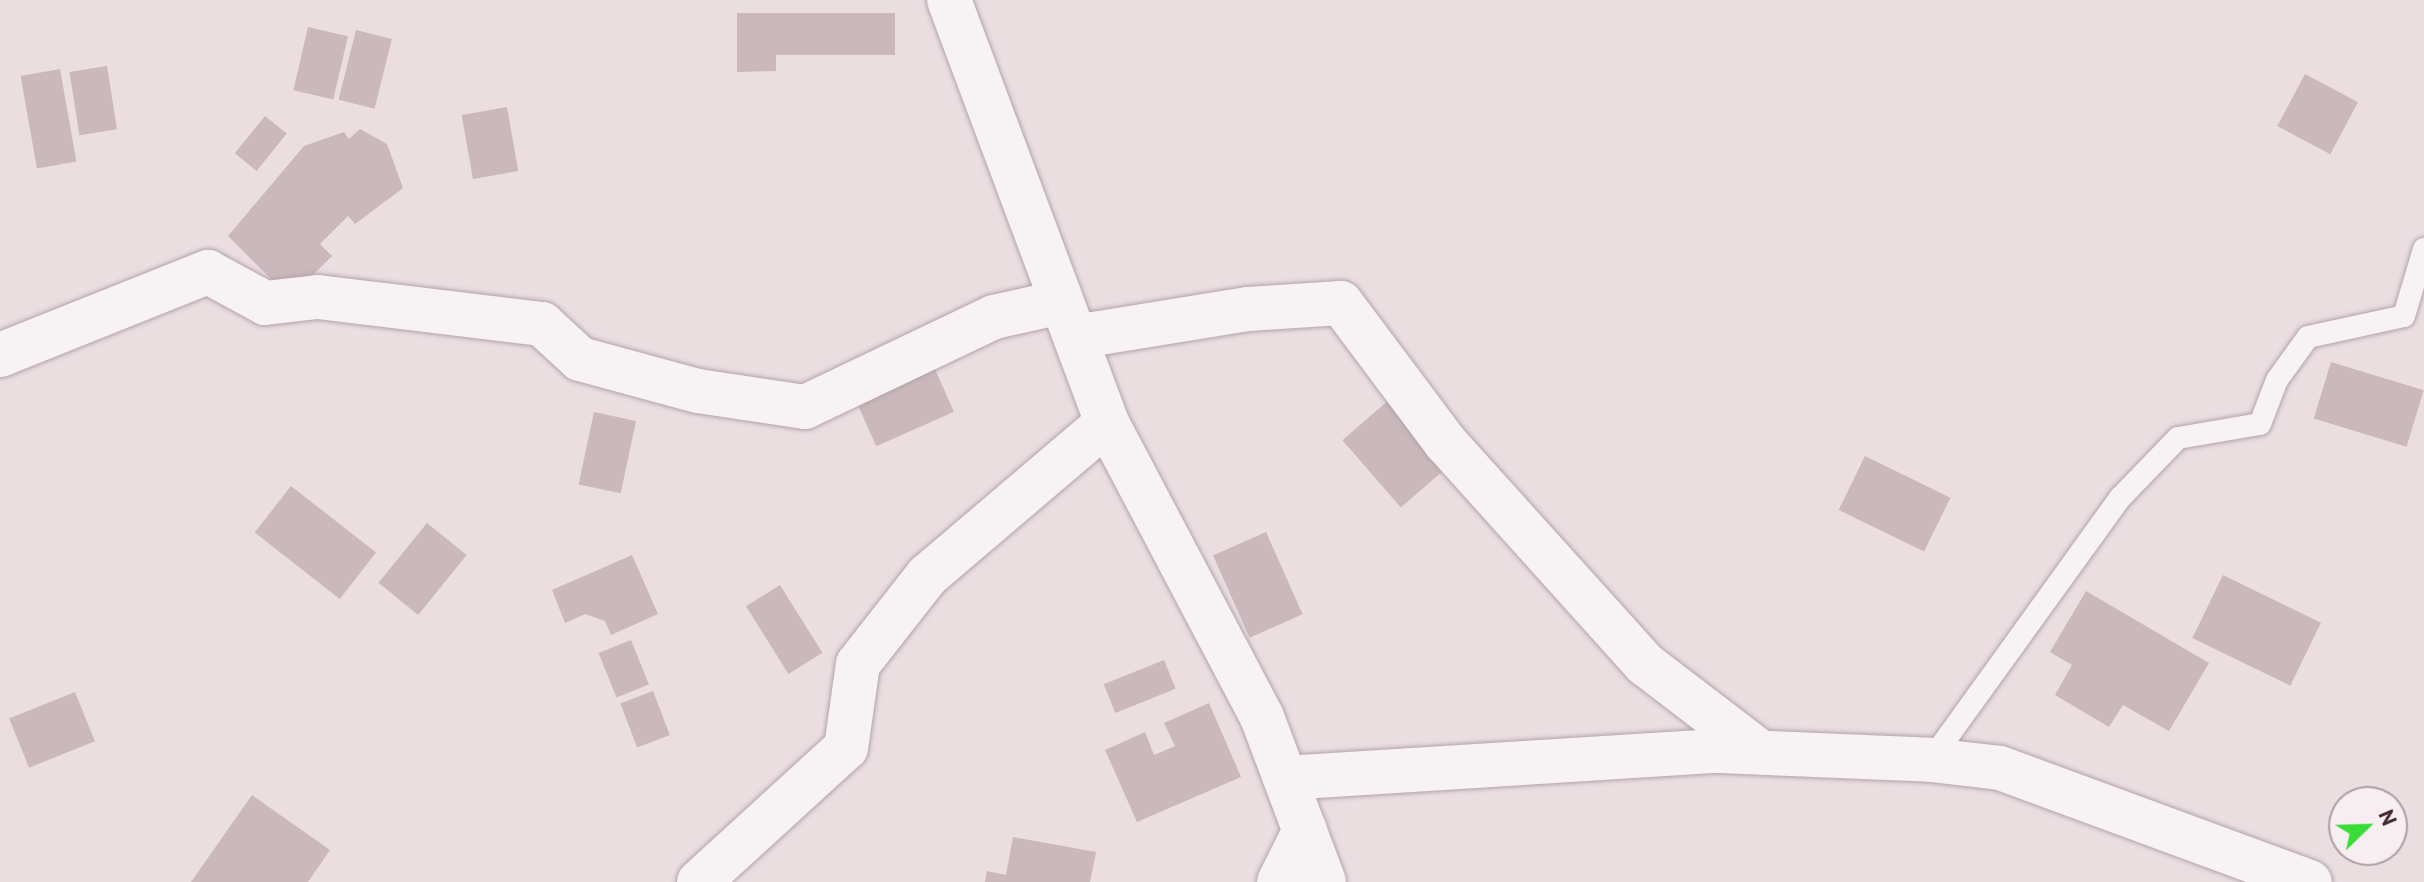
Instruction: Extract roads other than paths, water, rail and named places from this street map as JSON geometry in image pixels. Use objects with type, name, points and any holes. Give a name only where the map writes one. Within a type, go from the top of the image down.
[{"type":"street","points":[[949,0],[1107,423],[1262,717],[1324,882]]},
{"type":"street","points":[[0,355],[208,272],[265,303],[318,297],[487,312],[542,324],[580,359],[698,391],[805,407],[994,317],[1068,319],[1341,303],[1445,442],[1645,664],[1760,752]]},
{"type":"street","points":[[699,882],[846,748],[858,664],[927,576],[1107,423]]},
{"type":"street","points":[[1285,778],[1760,752],[1931,760],[2000,768],[2288,878]]},
{"type":"street","points":[[1279,882],[1305,830]]},
{"type":"lane","points":[[1931,760],[2121,497],[2178,438],[2260,424],[2277,380],[2308,337],[2404,316],[2424,249]]}]
